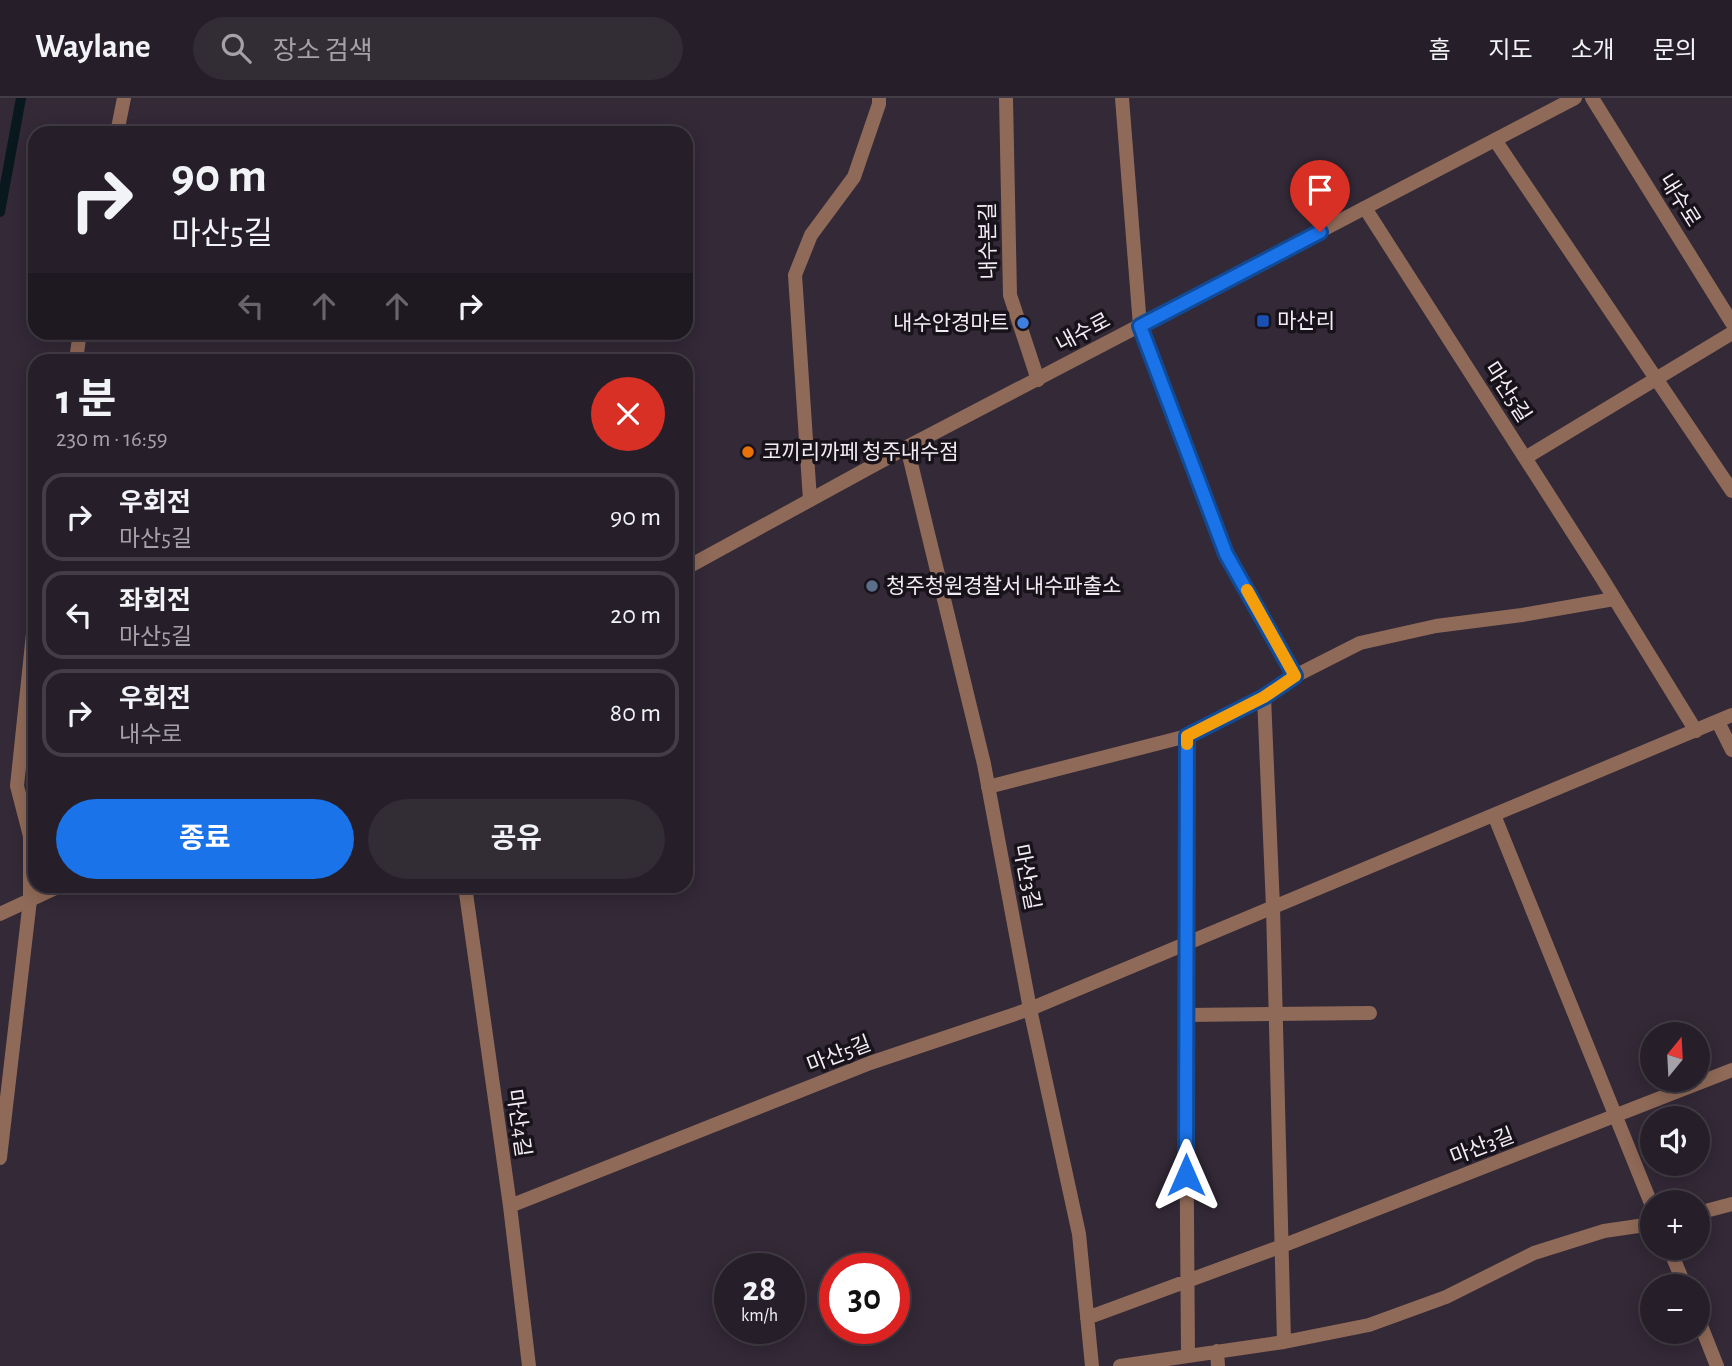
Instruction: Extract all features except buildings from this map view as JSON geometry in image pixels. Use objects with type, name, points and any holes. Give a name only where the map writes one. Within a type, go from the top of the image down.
[{"type":"street","points":[[118,126],[124,98]]},
{"type":"street","name":"내수본길","points":[[1006,98],[1010,295],[1038,380]]},
{"type":"street","points":[[1122,98],[1140,326],[1226,554],[1295,676]]},
{"type":"street","name":"내수로","points":[[693,564],[907,447],[1575,98]]},
{"type":"street","name":"내수로","points":[[1592,98],[1732,323]]},
{"type":"street","points":[[810,500],[795,275],[811,235],[854,177],[881,100]]},
{"type":"street","points":[[1495,140],[1732,491]]},
{"type":"street","name":"마산5길","points":[[1365,208],[1696,731]]},
{"type":"street","points":[[1525,458],[1732,333]]},
{"type":"street","name":"마산3길","points":[[907,447],[988,787],[1030,1009],[1079,1234],[1092,1366]]},
{"type":"street","points":[[988,787],[1187,736],[1264,697],[1295,676],[1360,643],[1436,626],[1614,599]]},
{"type":"street","points":[[28,682],[17,786],[28,828]]},
{"type":"street","points":[[1264,697],[1273,907],[1284,1342]]},
{"type":"street","name":"마산5길","points":[[510,1206],[870,1063],[1030,1009],[1732,715]]},
{"type":"street","points":[[1718,722],[1732,750]]},
{"type":"street","points":[[1187,736],[1185,1015],[1188,1355]]},
{"type":"street","points":[[1494,815],[1646,1190]]},
{"type":"street","points":[[0,1158],[30,893]]},
{"type":"street","points":[[0,914],[45,893]]},
{"type":"street","name":"마산4길","points":[[467,893],[529,1366]]},
{"type":"street","points":[[1185,1015],[1370,1013]]},
{"type":"street","name":"마산3길","points":[[1087,1318],[1282,1246],[1732,1070]]},
{"type":"street","points":[[1710,1209],[1732,1203]]},
{"type":"street","points":[[1120,1366],[1188,1355],[1218,1359],[1369,1325],[1446,1297],[1534,1254],[1604,1231],[1640,1226]]},
{"type":"street","points":[[1708,1344],[1717,1366]]},
{"type":"waterway","points":[[0,212],[21,98]]},
{"type":"slow traffic","points":[[1187,744],[1187,736],[1264,697],[1295,676],[1247,590]]},
{"type":"place","name":"마산리","points":[[1263,321]]},
{"type":"place","name":"내수안경마트","points":[[1023,323]]},
{"type":"place","name":"코끼리까페 청주내수점","points":[[748,452]]},
{"type":"place","name":"청주청원경찰서 내수파출소","points":[[872,586]]},
{"type":"route","points":[[1186,1175],[1187,736],[1264,697],[1295,676],[1226,554],[1140,326],[1320,232]]}]
